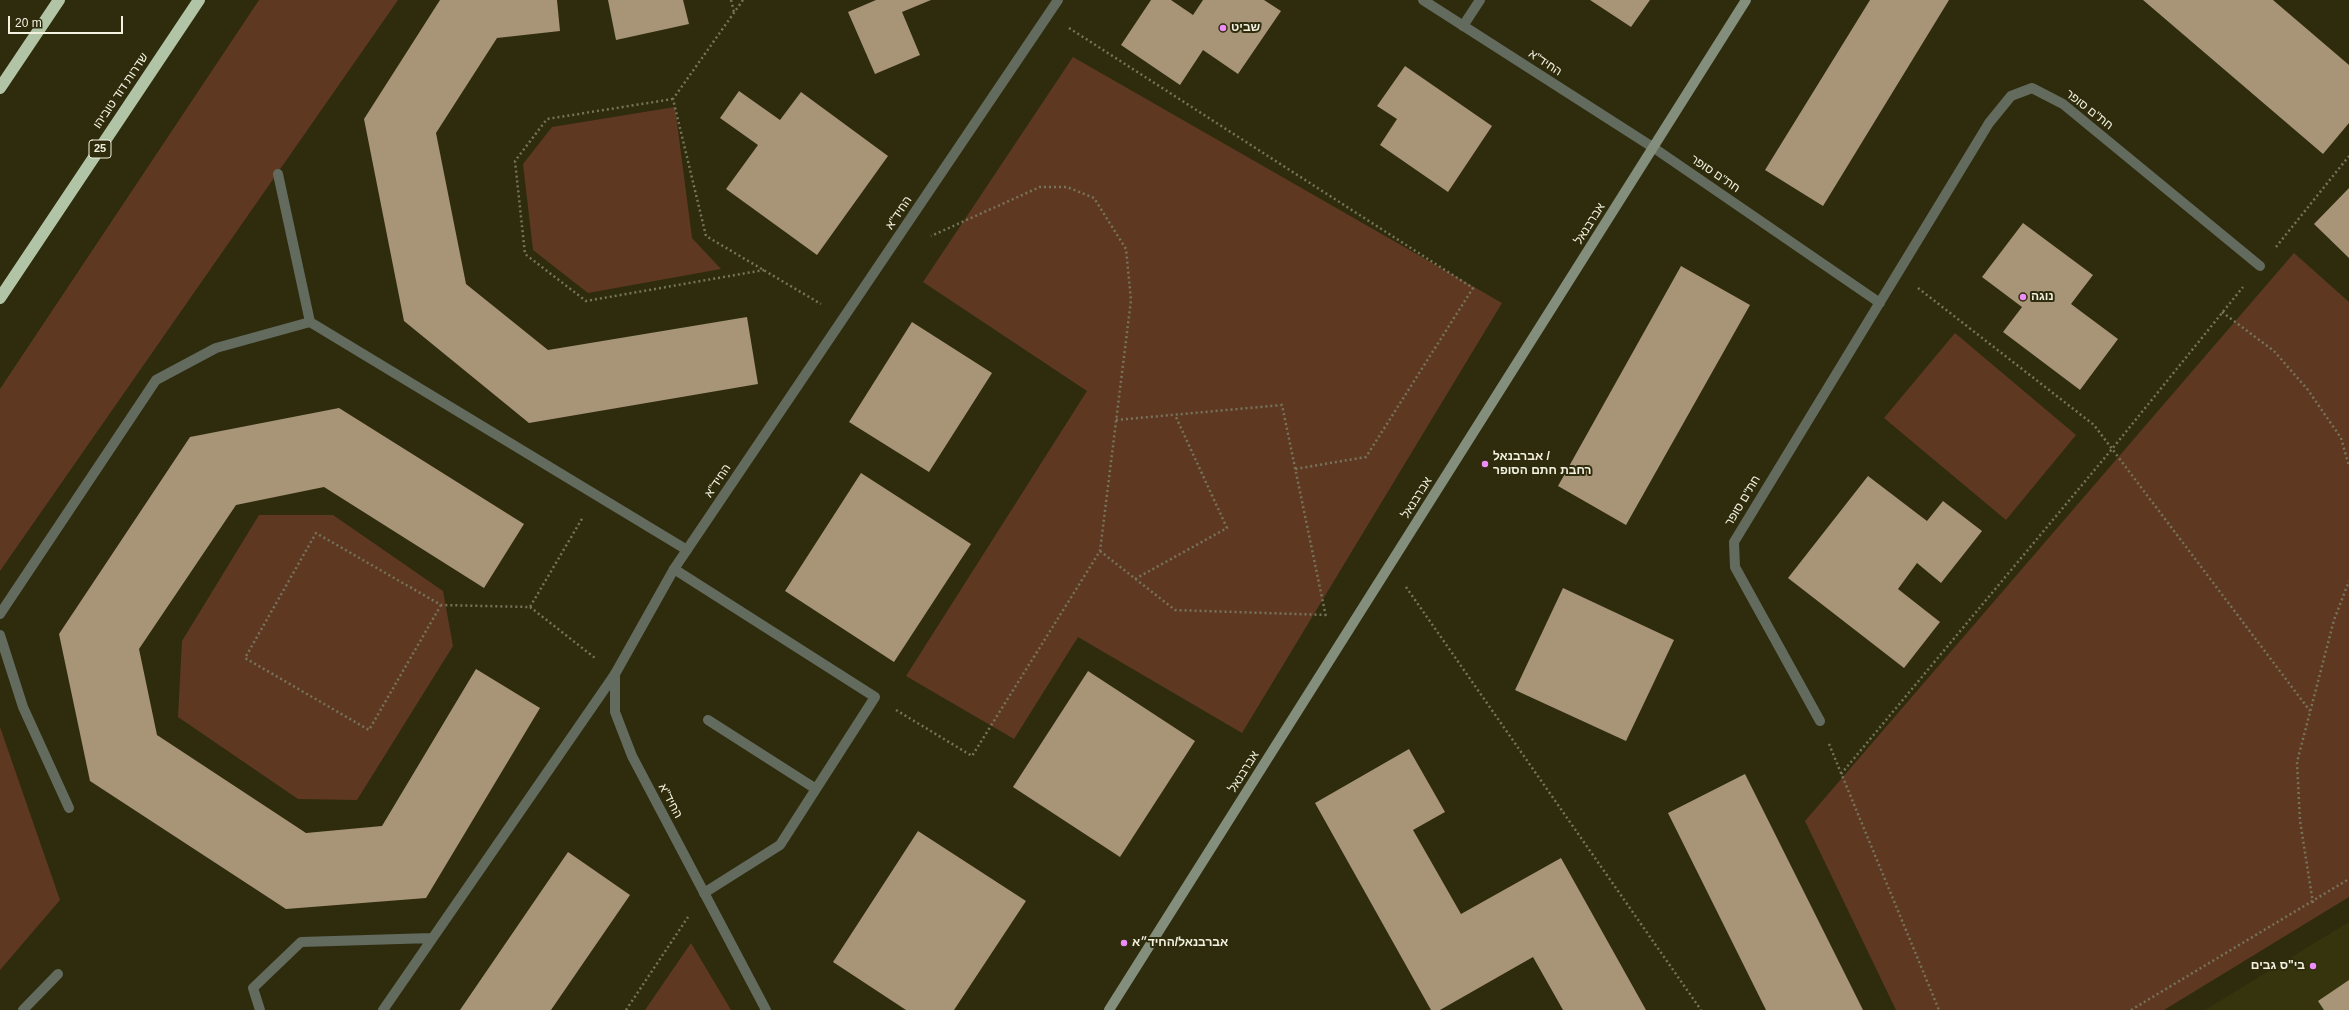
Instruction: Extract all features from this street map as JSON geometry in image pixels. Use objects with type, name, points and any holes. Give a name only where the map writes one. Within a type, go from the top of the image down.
[{"type":"highway","points":[[0,88],[59,0]]},
{"type":"highway","name":"שדרות דוד טוביהו","points":[[0,298],[199,0]]},
{"type":"street","name":"החיד\"א","points":[[766,1010],[632,756],[615,712],[616,674],[674,569],[1058,0]]},
{"type":"street","name":"החיד\"א","points":[[1423,0],[1654,148]]},
{"type":"street","points":[[1463,26],[1480,0]]},
{"type":"street","name":"אברבנאל","points":[[1109,1010],[1746,0]]},
{"type":"street","name":"חת\"ם סופר","points":[[1820,721],[1735,567],[1734,542],[1989,123],[2011,96],[2032,88],[2063,104],[2260,266]]},
{"type":"street","name":"חת\"ם סופר","points":[[1654,148],[1880,303]]},
{"type":"street","points":[[278,174],[310,322]]},
{"type":"street","points":[[0,614],[156,380],[216,348],[310,322],[687,550]]},
{"type":"street","points":[[674,569],[875,697],[780,845],[704,893]]},
{"type":"street","points":[[0,635],[23,707],[69,808]]},
{"type":"street","points":[[383,1010],[616,674]]},
{"type":"street","points":[[708,720],[816,789]]},
{"type":"street","points":[[260,1010],[253,988],[301,942],[432,938]]},
{"type":"street","points":[[23,1010],[58,974]]},
{"type":"path","points":[[731,0],[734,12]]},
{"type":"path","points":[[743,0],[673,99],[547,119],[515,161],[525,254],[586,301],[764,270]]},
{"type":"path","points":[[1048,15],[1473,288],[1366,457],[1296,469]]},
{"type":"path","points":[[673,99],[706,236],[844,317]]},
{"type":"path","points":[[1841,774],[2112,449],[2349,156]]},
{"type":"path","points":[[875,697],[972,756],[1100,552],[1131,300],[1126,249],[1094,198],[1067,187],[1040,187],[927,238]]},
{"type":"path","points":[[1898,273],[2094,425],[2310,711]]},
{"type":"path","points":[[2222,312],[2274,351],[2308,390],[2341,438],[2349,466]]},
{"type":"path","points":[[1116,420],[1282,405],[1334,654]]},
{"type":"path","points":[[1136,579],[1227,528],[1175,415]]},
{"type":"path","points":[[530,607],[597,495]]},
{"type":"path","points":[[441,605],[369,730],[245,658],[316,534],[441,605],[530,607],[616,674]]},
{"type":"path","points":[[1100,552],[1175,610],[1326,615]]},
{"type":"path","points":[[1391,565],[1701,1010]]},
{"type":"path","points":[[2313,902],[2300,821],[2297,762],[2334,620],[2349,581]]},
{"type":"path","points":[[1820,721],[1938,1010]]},
{"type":"path","points":[[2131,1010],[2349,879]]},
{"type":"path","points":[[626,1010],[704,893]]},
{"type":"shaded area","points":[[259,0],[398,0],[0,571],[0,389]]},
{"type":"shaded area","points":[[1073,57],[1502,303],[1242,733],[1078,637],[1014,739],[906,676],[1087,391],[923,282]]},
{"type":"shaded area","points":[[675,107],[692,238],[721,269],[588,293],[533,250],[523,164],[552,127]]},
{"type":"shaded area","points":[[2294,253],[2349,302],[2349,897],[2164,1010],[1896,1010],[1805,821]]},
{"type":"shaded area","points":[[1955,333],[2076,435],[2006,520],[1884,418]]},
{"type":"shaded area","points":[[259,515],[333,515],[443,591],[453,646],[357,800],[298,799],[178,717],[182,641]]},
{"type":"shaded area","points":[[0,727],[60,900],[0,970]]},
{"type":"shaded area","name":"בי\"ס גבים","points":[[2349,922],[2349,1010],[2205,1010]]},
{"type":"shaded area","points":[[691,943],[731,1010],[645,1010]]},
{"type":"building","points":[[440,0],[557,0],[560,31],[497,38],[436,133],[466,284],[548,350],[747,317],[758,384],[529,423],[404,321],[364,119]]},
{"type":"building","points":[[608,0],[683,0],[689,24],[616,40]]},
{"type":"building","points":[[876,0],[931,0],[902,12],[920,55],[875,74],[848,12]]},
{"type":"building","points":[[1151,0],[1171,0],[1193,15],[1203,0],[1264,0],[1281,11],[1238,74],[1203,50],[1180,85],[1121,45]]},
{"type":"building","points":[[1590,0],[1650,0],[1631,27]]},
{"type":"building","points":[[1870,0],[1949,0],[1823,206],[1765,170]]},
{"type":"building","points":[[2143,0],[2273,0],[2349,65],[2349,123],[2323,154]]},
{"type":"building","points":[[1405,66],[1492,126],[1448,192],[1380,145],[1397,119],[1377,106]]},
{"type":"building","points":[[739,91],[780,120],[801,92],[888,156],[817,255],[726,189],[758,145],[720,118]]},
{"type":"building","points":[[2349,188],[2349,258],[2314,224]]},
{"type":"building","points":[[2023,223],[2093,275],[2071,304],[2118,339],[2080,390],[2003,332],[2022,307],[1982,277]]},
{"type":"building","points":[[1681,266],[1750,305],[1626,525],[1558,486]]},
{"type":"building","points":[[912,322],[992,373],[929,472],[849,422]]},
{"type":"building","points":[[339,408],[524,524],[484,588],[324,487],[236,505],[139,649],[157,735],[306,833],[382,826],[476,669],[540,708],[426,898],[286,909],[90,781],[59,634],[190,437]]},
{"type":"building","points":[[861,473],[971,544],[894,662],[785,591]]},
{"type":"building","points":[[1868,476],[1927,521],[1943,501],[1982,531],[1941,583],[1917,563],[1898,589],[1940,622],[1904,668],[1788,578]]},
{"type":"building","points":[[1563,588],[1674,640],[1626,741],[1515,690]]},
{"type":"building","points":[[1088,671],[1195,741],[1120,857],[1013,787]]},
{"type":"building","points":[[1409,749],[1445,812],[1413,830],[1461,914],[1561,858],[1646,1010],[1563,1010],[1533,957],[1440,1010],[1431,1010],[1315,803]]},
{"type":"building","points":[[1745,774],[1863,1010],[1766,1010],[1668,813]]},
{"type":"building","points":[[918,831],[1026,901],[954,1010],[906,1010],[833,962]]},
{"type":"building","points":[[568,852],[630,895],[551,1010],[460,1010]]},
{"type":"building","points":[[2349,980],[2349,1010],[2324,1010],[2318,1001]]},
{"type":"place","name":"שביט","points":[[1223,28]]},
{"type":"place","name":"נוגה","points":[[2023,297]]},
{"type":"place","name":"אברבנאל / רחבת חתם הסופר","points":[[1485,464]]},
{"type":"place","name":"אברבנאל/החיד״א","points":[[1124,943]]},
{"type":"place","name":"בי\"ס גבים","points":[[2313,966]]}]
